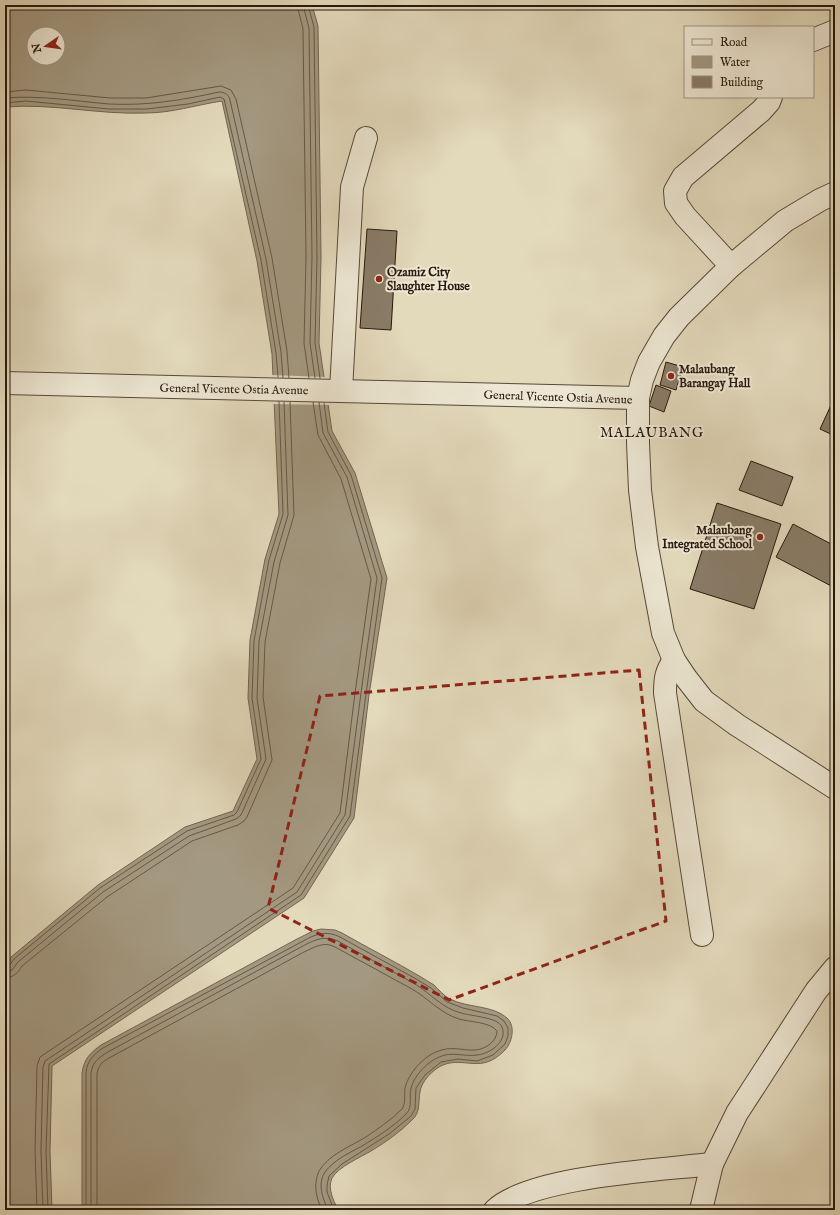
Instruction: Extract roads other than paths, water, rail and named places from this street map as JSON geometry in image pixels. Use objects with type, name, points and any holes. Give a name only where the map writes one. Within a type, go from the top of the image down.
[{"type":"street","points":[[814,40],[835,31]]},
{"type":"street","points":[[731,266],[685,216],[676,203],[675,191],[683,177],[761,111],[769,102],[770,98]]},
{"type":"street","points":[[339,391],[352,187],[366,138]]},
{"type":"street","points":[[638,398],[642,380],[649,362],[664,336],[679,317],[731,266],[785,221],[820,200],[835,193]]},
{"type":"street","name":"General Vicente Ostia Avenue","points":[[5,383],[638,398],[640,490],[647,547],[663,633],[674,660],[704,701],[737,725],[835,788]]},
{"type":"street","points":[[674,660],[668,668],[665,678],[665,693],[702,935]]},
{"type":"street","points":[[701,1210],[712,1164],[737,1112],[816,991],[835,968]]},
{"type":"street","points":[[495,1210],[501,1204],[529,1192],[571,1181],[712,1164]]},
{"type":"water","points":[[5,5],[312,5],[318,26],[321,257],[319,343],[332,431],[355,473],[387,578],[369,695],[354,818],[304,898],[52,1066],[50,1151],[52,1210],[5,1210],[5,965],[11,957],[98,885],[185,827],[233,811],[257,759],[248,698],[250,640],[265,559],[279,514],[272,354],[257,261],[222,101],[155,113],[128,113],[23,106],[5,107]]},
{"type":"water","points":[[321,929],[335,930],[342,933],[431,983],[450,999],[501,1014],[510,1021],[512,1034],[510,1043],[505,1050],[488,1062],[473,1064],[459,1062],[451,1063],[439,1067],[432,1073],[425,1080],[421,1088],[419,1107],[415,1117],[403,1129],[371,1151],[344,1166],[332,1178],[330,1186],[333,1199],[338,1210],[82,1210],[82,1073],[84,1064],[91,1054],[101,1045],[297,939],[313,931]]},
{"type":"place","name":"Ozamiz City Slaughter House","points":[[379,279]]},
{"type":"place","name":"Malaubang Barangay Hall","points":[[671,376]]},
{"type":"place","name":"Malaubang Integrated School","points":[[760,537]]},
{"type":"district","name":"MALAUBANG","points":[[652,432]]}]
